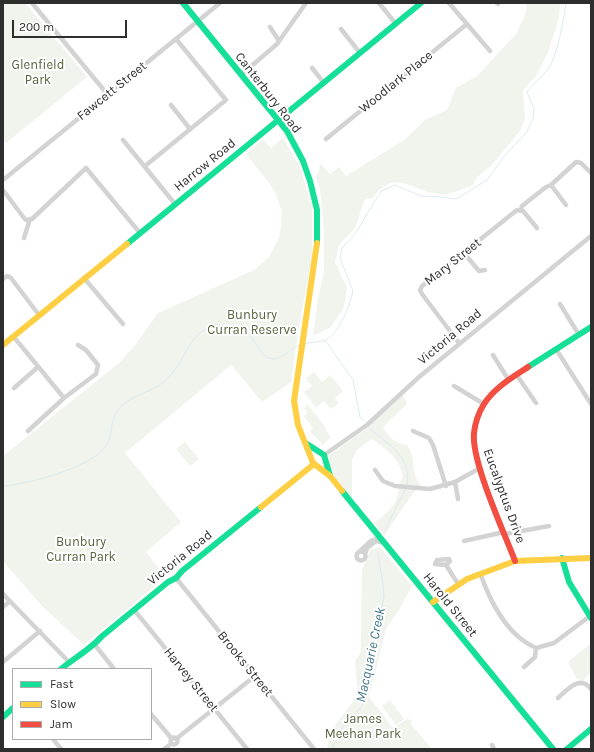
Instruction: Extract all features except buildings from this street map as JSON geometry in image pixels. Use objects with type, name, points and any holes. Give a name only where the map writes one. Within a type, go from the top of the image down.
[{"type":"street","points":[[32,3],[108,95]]},
{"type":"street","name":"Canterbury Road","points":[[183,3],[290,135],[303,161],[310,181],[316,210],[317,250],[294,401],[296,415],[315,463]]},
{"type":"street","name":"Fawcett Street","points":[[3,180],[220,3]]},
{"type":"street","points":[[241,75],[279,41],[306,3]]},
{"type":"street","points":[[379,3],[396,24]]},
{"type":"street","name":"Harrow Road","points":[[3,345],[421,3]]},
{"type":"street","points":[[449,3],[490,51]]},
{"type":"street","name":"Woodlark Place","points":[[326,139],[467,24]]},
{"type":"street","points":[[270,27],[279,41]]},
{"type":"street","points":[[341,29],[360,54]]},
{"type":"street","points":[[145,166],[226,100],[176,39]]},
{"type":"street","points":[[312,68],[324,83]]},
{"type":"street","points":[[171,105],[190,129]]},
{"type":"street","points":[[123,140],[175,204]]},
{"type":"street","name":"Mary Street","points":[[459,343],[420,290],[422,286],[517,210],[522,210],[522,206],[546,186],[551,185],[578,162],[591,173]]},
{"type":"street","points":[[3,190],[24,218],[30,219],[35,217],[86,168],[140,233]]},
{"type":"street","points":[[551,185],[566,205]]},
{"type":"street","points":[[522,210],[537,228]]},
{"type":"street","points":[[24,238],[30,219]]},
{"type":"street","name":"Victoria Road","points":[[323,456],[367,425],[392,400],[459,343],[591,236]]},
{"type":"street","points":[[464,253],[479,271],[485,270]]},
{"type":"street","points":[[3,279],[7,276],[11,278],[39,315]]},
{"type":"street","points":[[84,278],[122,324]]},
{"type":"street","points":[[560,304],[579,335]]},
{"type":"street","name":"Eucalyptus Drive","points":[[515,561],[475,452],[474,434],[478,416],[484,404],[499,386],[591,327]]},
{"type":"street","points":[[13,336],[64,398]]},
{"type":"street","points":[[28,431],[64,398],[96,374],[98,365],[86,350],[78,345]]},
{"type":"street","points":[[556,349],[591,404]]},
{"type":"street","points":[[493,355],[508,379]]},
{"type":"street","points":[[14,388],[38,367]]},
{"type":"street","points":[[516,374],[536,403]]},
{"type":"street","points":[[454,386],[484,404]]},
{"type":"street","points":[[414,431],[429,438],[433,445],[446,486]]},
{"type":"street","points":[[306,443],[323,456]]},
{"type":"street","points":[[315,454],[323,456],[323,465],[315,463],[315,454]]},
{"type":"street","name":"Harold Street","points":[[323,456],[330,476]]},
{"type":"street","name":"Victoria Road","points":[[62,668],[95,644],[101,637],[135,611],[166,584],[176,578],[182,571],[315,463]]},
{"type":"street","name":"Harold Street","points":[[315,463],[330,476],[373,529],[376,540],[385,543],[553,749]]},
{"type":"street","points":[[375,470],[383,481],[395,486],[430,489],[446,486],[480,468]]},
{"type":"street","points":[[455,482],[458,499]]},
{"type":"street","points":[[464,541],[475,537],[549,526]]},
{"type":"street","points":[[472,545],[475,537]]},
{"type":"street","points":[[376,540],[367,548],[364,558],[359,560],[356,555],[376,540]]},
{"type":"street","points":[[360,552],[365,554]]},
{"type":"street","points":[[480,573],[488,594],[504,621],[518,635],[536,648],[554,643],[590,617],[570,583],[565,572],[562,558]]},
{"type":"street","points":[[433,602],[458,584],[480,573],[515,561],[591,558]]},
{"type":"street","points":[[446,565],[458,584]]},
{"type":"street","name":"Brooks Street","points":[[176,578],[314,749]]},
{"type":"street","points":[[3,594],[9,602],[70,662]]},
{"type":"street","points":[[3,607],[9,602]]},
{"type":"street","name":"Harvey Street","points":[[135,611],[247,749]]},
{"type":"street","points":[[3,662],[40,631]]},
{"type":"street","points":[[95,644],[113,668]]},
{"type":"street","points":[[524,667],[535,657],[536,648]]},
{"type":"street","points":[[164,749],[255,676]]},
{"type":"street","points":[[558,698],[571,685],[578,683],[588,686],[591,689]]},
{"type":"street","points":[[3,717],[12,709]]},
{"type":"street","points":[[152,715],[180,749]]},
{"type":"street","points":[[567,749],[591,729]]},
{"type":"street","points":[[54,740],[61,749]]},
{"type":"green space","name":"Glenfield Park","points":[[3,3],[25,3],[87,77],[6,143],[3,139]]},
{"type":"green space","points":[[525,3],[560,3],[559,18],[548,52],[536,76],[523,90],[525,119],[520,131],[491,166],[476,178],[473,185],[455,192],[444,194],[433,193],[398,182],[390,183],[382,188],[373,198],[365,199],[355,228],[339,245],[335,262],[347,288],[344,307],[331,327],[313,336],[318,298],[324,273],[324,232],[320,189],[316,177],[319,171],[320,163],[330,174],[339,167],[346,176],[404,140],[425,120],[447,110],[456,88],[477,76],[516,34],[525,15],[527,6]]},
{"type":"green space","name":"Bunbury Curran Reserve","points":[[283,138],[300,167],[312,207],[312,258],[298,332],[291,382],[262,402],[231,365],[125,453],[181,522],[146,552],[166,577],[84,645],[42,606],[3,561],[3,456],[119,363],[136,344],[158,313],[254,270],[269,257],[280,235],[282,212],[276,194],[270,184],[246,154],[263,139],[271,148]]},
{"type":"green space","points":[[314,372],[322,382],[330,375],[343,391],[335,398],[339,403],[331,409],[324,401],[316,408],[304,392],[312,386],[306,378]]},
{"type":"green space","points":[[403,395],[407,404],[383,427],[393,439],[399,443],[407,445],[412,456],[414,472],[422,487],[413,493],[384,536],[374,523],[389,511],[397,498],[399,483],[403,477],[402,471],[396,460],[387,450],[372,439],[357,450],[352,460],[352,498],[329,471],[329,455],[365,430]]},
{"type":"green space","points":[[308,405],[331,437],[323,445],[310,431],[313,428],[304,416],[308,413],[304,408]]},
{"type":"green space","points":[[185,442],[199,459],[190,466],[176,449]]},
{"type":"green space","name":"James Meehan Park","points":[[380,547],[412,586],[399,610],[386,629],[369,697],[393,728],[407,719],[411,720],[411,724],[432,749],[327,749],[330,732],[358,695],[355,661],[360,654],[361,645],[362,570],[370,550]]},
{"type":"green space","points":[[591,643],[591,672],[584,680],[577,679],[568,662]]},
{"type":"green space","points":[[390,700],[404,719],[396,725],[382,706]]},
{"type":"waterway","points":[[304,344],[326,340],[336,331],[344,318],[353,291],[340,258],[342,248],[355,234],[381,191],[395,185],[421,196],[456,199],[487,180],[506,154],[526,133],[533,119],[534,109],[527,92],[546,72],[551,64],[560,38],[566,3]]},
{"type":"waterway","points":[[3,486],[28,482],[60,473],[90,460],[101,452],[107,444],[111,434],[113,419],[119,409],[129,400],[153,389],[165,381],[175,370],[198,334],[211,326],[219,325],[231,330],[245,332],[253,339],[265,356],[273,359],[283,356],[299,345]]},
{"type":"waterway","name":"Macquarie Creek","points":[[325,340],[353,380],[360,417],[365,422]]},
{"type":"waterway","name":"Macquarie Creek","points":[[370,429],[398,452],[406,466],[407,485]]},
{"type":"waterway","name":"Macquarie Creek","points":[[385,530],[406,488]]},
{"type":"waterway","name":"Macquarie Creek","points":[[334,749],[333,746],[341,729],[362,706],[384,597],[378,553]]},
{"type":"traffic: fast","points":[[183,3],[287,131],[303,161],[310,181],[317,210],[317,243]]},
{"type":"traffic: fast","points":[[127,244],[421,3]]},
{"type":"traffic: fast","points":[[528,367],[591,327]]},
{"type":"traffic: fast","points":[[307,444],[324,455],[330,476]]},
{"type":"traffic: fast","points":[[342,491],[553,749]]},
{"type":"traffic: fast","points":[[62,668],[93,645],[168,582],[176,578],[182,571],[261,507]]},
{"type":"traffic: fast","points":[[562,558],[569,582],[591,618]]},
{"type":"traffic: fast","points":[[3,717],[12,709]]},
{"type":"traffic: fast","points":[[567,749],[591,729]]},
{"type":"traffic: slow","points":[[317,243],[294,401],[298,425],[313,463],[330,476],[342,491]]},
{"type":"traffic: slow","points":[[3,345],[127,244]]},
{"type":"traffic: slow","points":[[261,507],[314,464]]},
{"type":"traffic: slow","points":[[433,602],[467,579],[515,561],[591,558]]},
{"type":"traffic: jam","points":[[515,561],[483,478],[474,445],[474,433],[479,414],[488,398],[504,383],[528,367]]},
{"type":"park label","name":"Bunbury Curran Park","points":[[81,550]]}]
